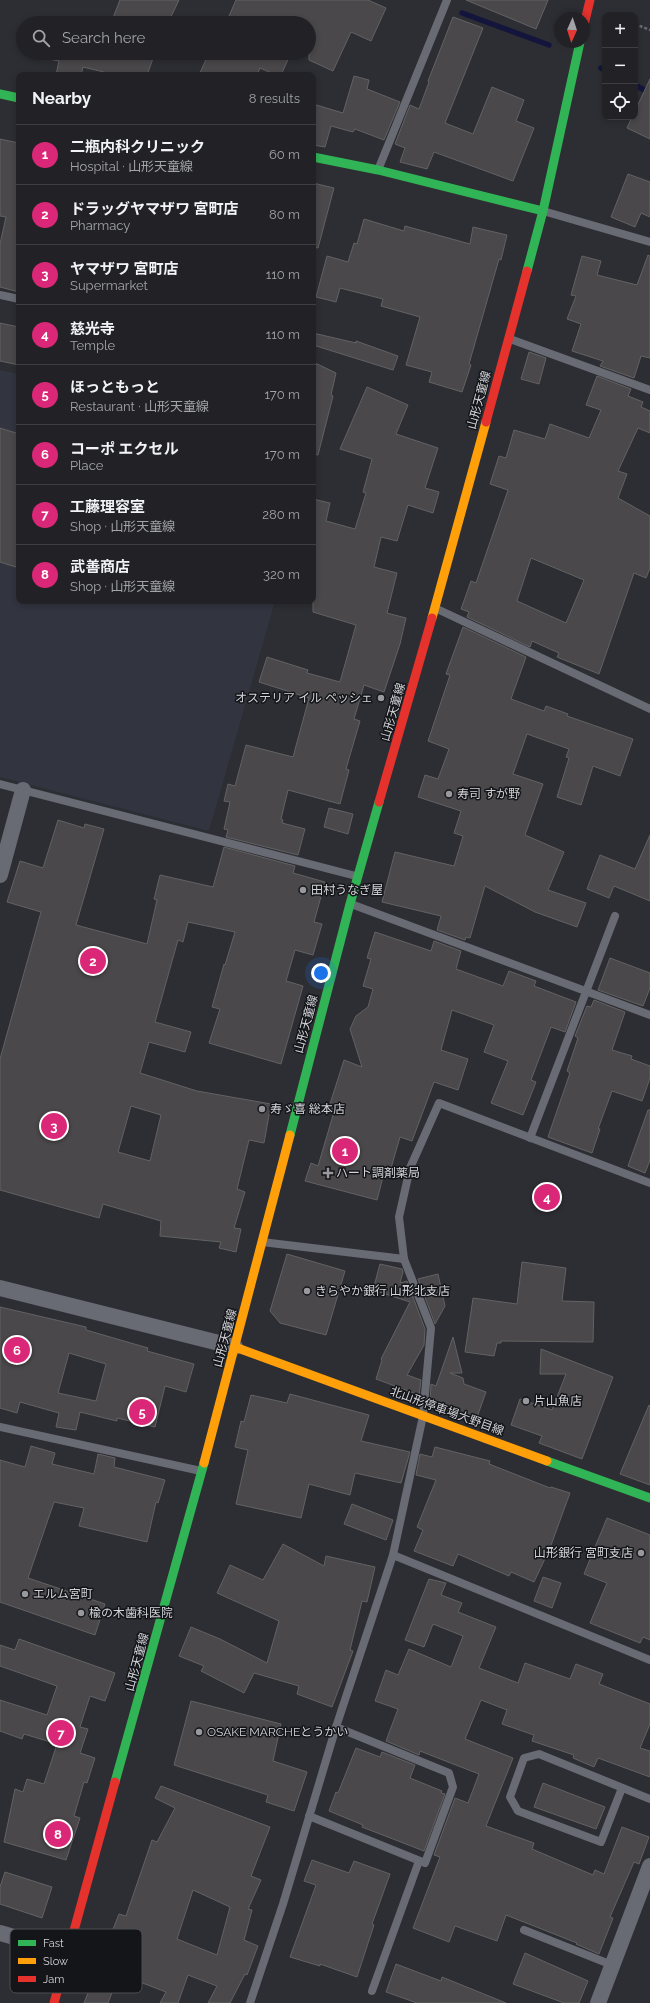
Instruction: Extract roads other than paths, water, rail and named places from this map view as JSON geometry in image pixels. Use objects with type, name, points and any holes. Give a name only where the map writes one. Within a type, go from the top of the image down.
[{"type":"main road","points":[[587,12],[590,0]]},
{"type":"main road","name":"山形天童線","points":[[75,1929],[202,1471],[350,904],[435,608],[508,338],[542,211],[579,48]]},
{"type":"main road","points":[[0,94],[16,97]]},
{"type":"main road","points":[[316,158],[378,170],[542,211]]},
{"type":"main road","name":"北山形停車場大野目線","points":[[235,1347],[650,1498]]},
{"type":"main road","name":"山形天童線","points":[[54,2003],[57,1993]]},
{"type":"street","points":[[0,875],[23,790]]},
{"type":"street","points":[[0,1288],[235,1347]]},
{"type":"street","points":[[598,2003],[650,1866]]},
{"type":"street","points":[[0,1933],[10,1936]]},
{"type":"lane","points":[[378,170],[447,0]]},
{"type":"lane","points":[[542,211],[650,242]]},
{"type":"lane","points":[[0,295],[16,298]]},
{"type":"lane","points":[[508,338],[650,390]]},
{"type":"lane","points":[[435,608],[650,709]]},
{"type":"lane","points":[[0,784],[359,877]]},
{"type":"lane","points":[[350,904],[650,1015]]},
{"type":"lane","points":[[530,1138],[615,916]]},
{"type":"lane","points":[[250,2003],[283,1904],[336,1727],[393,1555],[423,1416],[431,1328],[404,1259],[399,1218],[410,1168],[439,1103],[650,1183]]},
{"type":"lane","points":[[262,1242],[404,1259]]},
{"type":"lane","points":[[0,1427],[202,1471]]},
{"type":"lane","points":[[393,1555],[650,1660]]},
{"type":"lane","points":[[309,1816],[425,1863],[453,1787],[449,1773],[336,1727]]},
{"type":"lane","points":[[622,1788],[601,1842],[518,1811],[510,1798],[524,1758],[539,1754],[650,1799]]},
{"type":"lane","points":[[372,1991],[419,1861]]},
{"type":"lane","points":[[524,1930],[612,1965]]},
{"type":"waterway","points":[[462,13],[549,45]]},
{"type":"waterway","points":[[638,87],[650,93]]},
{"type":"place","name":"オステリア イル ペッシェ","points":[[381,698]]},
{"type":"place","name":"寿司 すが野","points":[[449,794]]},
{"type":"place","name":"田村うなぎ屋","points":[[303,890]]},
{"type":"place","name":"ドラッグヤマザワ 宮町店","points":[[93,961]]},
{"type":"place","name":"寿ゞ喜 総本店","points":[[262,1109]]},
{"type":"place","name":"ヤマザワ 宮町店","points":[[54,1126]]},
{"type":"place","name":"二瓶内科クリニック","points":[[345,1151]]},
{"type":"place","name":"ハート調剤薬局","points":[[328,1173]]},
{"type":"place","name":"慈光寺","points":[[547,1197]]},
{"type":"place","name":"きらやか銀行 山形北支店","points":[[307,1291]]},
{"type":"place","name":"コーポ エクセル","points":[[17,1350]]},
{"type":"place","name":"片山魚店","points":[[526,1401]]},
{"type":"place","name":"ほっともっと","points":[[142,1412]]},
{"type":"place","name":"山形銀行 宮町支店","points":[[641,1553]]},
{"type":"place","name":"エルム宮町","points":[[25,1594]]},
{"type":"place","name":"楡の木歯科医院","points":[[81,1613]]},
{"type":"place","name":"OSAKE MARCHEとうかい","points":[[199,1732]]},
{"type":"place","name":"工藤理容室","points":[[61,1733]]},
{"type":"place","name":"武善商店","points":[[58,1834]]}]
